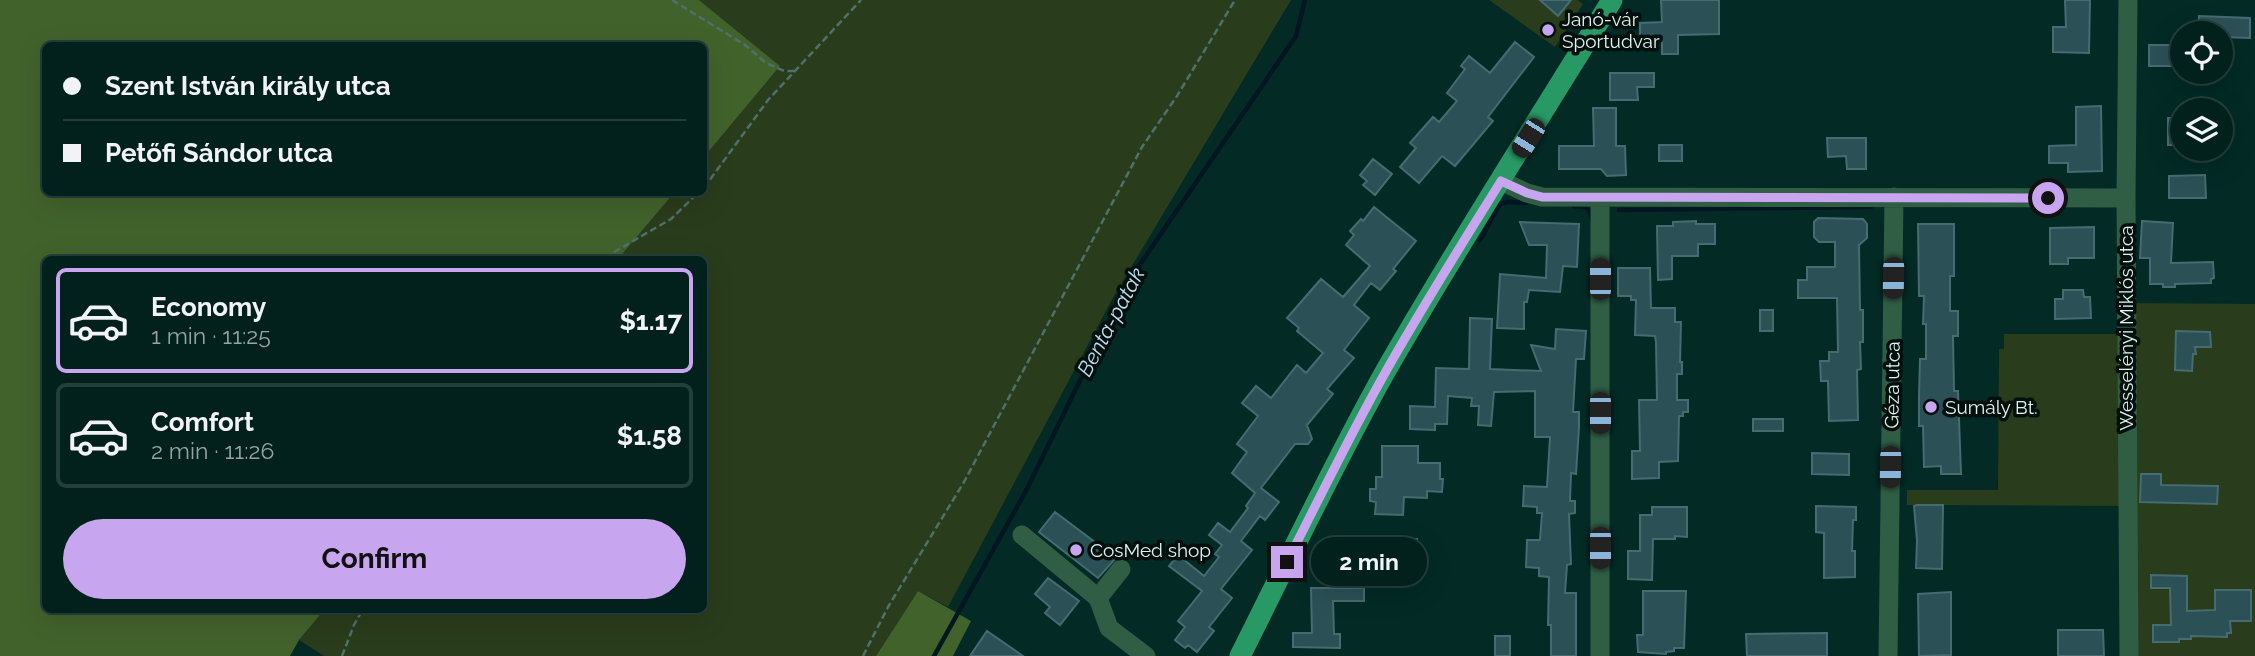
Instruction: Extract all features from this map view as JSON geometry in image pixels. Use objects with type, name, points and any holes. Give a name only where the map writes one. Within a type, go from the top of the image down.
[{"type":"main road","points":[[1240,656],[1345,445],[1424,304],[1612,0]]},
{"type":"street","name":"Wesselényi Miklós utca","points":[[2128,0],[2126,198],[2129,656]]},
{"type":"street","points":[[1501,181],[1536,196],[1600,198],[2126,198]]},
{"type":"street","name":"Géza utca","points":[[1888,656],[1894,197]]},
{"type":"street","points":[[1600,198],[1600,656]]},
{"type":"street","points":[[1022,535],[1098,598],[1109,628],[1146,656]]},
{"type":"street","points":[[1098,598],[1121,569]]},
{"type":"path","points":[[672,0],[777,68],[791,72],[797,69]]},
{"type":"path","points":[[707,184],[759,111],[861,0]]},
{"type":"path","points":[[863,656],[888,607],[964,482],[1142,147],[1177,96],[1235,0]]},
{"type":"path","points":[[609,256],[671,219],[695,196]]},
{"type":"path","points":[[342,656],[361,613]]},
{"type":"green space","points":[[0,0],[699,0],[780,66],[707,153],[707,42],[42,42],[42,196],[671,196],[621,256],[42,256],[42,613],[322,613],[299,640],[290,656],[0,656]]},
{"type":"green space","points":[[699,0],[1291,0],[1114,296],[948,607],[918,591],[876,656],[324,656],[299,640],[322,613],[707,613],[707,256],[621,256],[671,196],[707,196],[707,153],[780,66]]},
{"type":"green space","name":"Janó-vár Sportudvar","points":[[1489,0],[1578,0],[1583,4],[1555,47]]},
{"type":"green space","points":[[2126,303],[2255,304],[2255,656],[2129,656]]},
{"type":"green space","points":[[2004,334],[2123,334],[2127,506],[1907,505],[1907,490],[1998,490],[1999,349],[2004,349]]},
{"type":"green space","points":[[918,591],[971,621],[953,656],[876,656]]},
{"type":"building","points":[[1540,0],[1571,0],[1558,16]]},
{"type":"building","points":[[1661,0],[1719,0],[1719,34],[1678,35],[1678,54],[1662,54],[1662,39],[1640,39],[1640,23],[1662,22]]},
{"type":"building","points":[[2065,0],[2090,0],[2089,53],[2053,52],[2053,27],[2066,27]]},
{"type":"building","points":[[2199,16],[2250,18],[2250,38],[2233,37],[2233,21],[2199,21]]},
{"type":"building","points":[[1515,42],[1534,57],[1488,117],[1493,121],[1455,166],[1442,156],[1419,183],[1400,167],[1416,148],[1410,143],[1433,117],[1439,122],[1457,101],[1447,93],[1465,69],[1461,66],[1469,56],[1490,73]]},
{"type":"building","points":[[2149,45],[2170,45],[2170,66],[2149,66]]},
{"type":"building","points":[[1610,73],[1654,73],[1654,87],[1637,87],[1638,100],[1610,100]]},
{"type":"building","points":[[2101,106],[2102,171],[2068,172],[2068,163],[2049,163],[2049,146],[2076,145],[2076,107]]},
{"type":"building","points":[[1593,108],[1616,108],[1616,146],[1625,146],[1626,175],[1607,176],[1601,169],[1559,169],[1559,146],[1594,146]]},
{"type":"building","points":[[2168,118],[2170,118],[2170,145]]},
{"type":"building","points":[[1827,138],[1866,138],[1866,169],[1847,169],[1846,156],[1828,157]]},
{"type":"building","points":[[1659,145],[1682,145],[1682,161],[1659,161]]},
{"type":"building","points":[[1373,159],[1392,174],[1375,195],[1363,185],[1367,181],[1360,175]]},
{"type":"building","points":[[2205,175],[2206,198],[2169,198],[2169,176]]},
{"type":"building","points":[[1374,207],[1416,241],[1380,290],[1371,283],[1354,305],[1369,318],[1344,350],[1354,358],[1327,389],[1333,394],[1307,425],[1312,439],[1308,444],[1295,444],[1261,488],[1279,502],[1265,520],[1260,516],[1241,541],[1252,550],[1221,589],[1232,598],[1209,627],[1214,631],[1197,652],[1188,645],[1185,648],[1175,640],[1185,627],[1178,621],[1202,591],[1169,566],[1178,555],[1204,576],[1219,557],[1215,554],[1222,545],[1209,535],[1218,523],[1230,532],[1248,508],[1246,506],[1255,493],[1232,473],[1247,452],[1237,444],[1258,416],[1242,403],[1256,386],[1271,398],[1297,365],[1306,373],[1323,353],[1297,331],[1299,328],[1287,318],[1321,279],[1343,297],[1370,266],[1346,245],[1354,235],[1350,231],[1361,219],[1363,221]]},
{"type":"building","points":[[1818,218],[1863,219],[1867,224],[1867,238],[1859,245],[1863,342],[1860,342],[1861,369],[1857,370],[1858,420],[1829,421],[1828,381],[1821,381],[1820,361],[1829,361],[1829,352],[1838,352],[1837,298],[1798,298],[1798,280],[1807,280],[1807,267],[1835,267],[1835,242],[1819,242],[1814,237],[1814,222]]},
{"type":"building","points":[[1696,221],[1696,224],[1715,224],[1715,244],[1698,244],[1698,256],[1672,256],[1672,279],[1658,280],[1657,226]]},
{"type":"building","points":[[2142,221],[2173,223],[2171,263],[2213,262],[2214,278],[2211,283],[2175,284],[2175,287],[2150,284],[2150,258],[2140,258]]},
{"type":"building","points":[[1520,222],[1579,224],[1577,267],[1563,266],[1560,292],[1529,290],[1527,302],[1524,302],[1524,329],[1497,328],[1500,274],[1546,278],[1547,245],[1529,245]]},
{"type":"building","points":[[1918,224],[1954,224],[1954,276],[1950,276],[1950,311],[1958,311],[1958,336],[1953,336],[1954,391],[1958,391],[1961,474],[1941,474],[1941,466],[1924,467],[1919,397],[1920,359],[1926,359],[1926,324],[1923,324],[1924,296],[1919,296]]},
{"type":"building","points":[[2094,227],[2094,258],[2068,258],[2068,264],[2050,264],[2050,228]]},
{"type":"building","points":[[1618,268],[1650,268],[1651,308],[1675,308],[1675,322],[1681,322],[1682,374],[1677,374],[1677,400],[1688,400],[1688,412],[1679,416],[1678,461],[1659,462],[1659,478],[1632,479],[1632,451],[1640,451],[1639,400],[1657,400],[1656,342],[1655,336],[1635,335],[1636,300],[1631,300],[1631,296],[1618,296]]},
{"type":"building","points":[[2063,290],[2083,290],[2084,297],[2090,297],[2091,318],[2055,319],[2055,299],[2063,299]]},
{"type":"building","points":[[1760,310],[1773,310],[1773,331],[1760,331]]},
{"type":"building","points":[[1470,318],[1492,319],[1490,369],[1541,371],[1531,345],[1555,349],[1556,329],[1586,331],[1584,359],[1576,359],[1573,412],[1579,412],[1579,427],[1576,474],[1571,473],[1570,501],[1575,501],[1575,513],[1569,514],[1571,564],[1567,565],[1565,593],[1576,593],[1576,656],[1551,656],[1551,625],[1548,625],[1549,577],[1539,576],[1539,568],[1526,567],[1527,540],[1540,540],[1542,513],[1537,513],[1537,507],[1523,506],[1524,486],[1547,487],[1550,437],[1535,437],[1535,391],[1494,392],[1491,426],[1478,425],[1479,406],[1471,406],[1472,398],[1448,396],[1447,424],[1435,424],[1435,430],[1410,429],[1410,406],[1435,407],[1436,368],[1469,369]]},
{"type":"building","points":[[2176,331],[2210,332],[2211,347],[2195,347],[2192,371],[2175,370]]},
{"type":"building","points":[[1753,419],[1783,419],[1783,431],[1753,431]]},
{"type":"building","points":[[1382,446],[1418,446],[1418,463],[1440,463],[1442,492],[1427,491],[1427,498],[1404,497],[1403,515],[1375,514],[1376,502],[1370,501],[1370,489],[1376,489],[1376,477],[1382,477]]},
{"type":"building","points":[[1812,453],[1849,454],[1849,475],[1812,474]]},
{"type":"building","points":[[2141,474],[2161,474],[2161,485],[2218,486],[2217,504],[2140,502]]},
{"type":"building","points":[[1943,505],[1942,569],[1916,568],[1914,506]]},
{"type":"building","points":[[1816,506],[1856,507],[1852,551],[1855,551],[1855,577],[1824,578],[1824,533],[1816,532]]},
{"type":"building","points":[[1652,507],[1687,507],[1687,537],[1653,539],[1652,580],[1628,579],[1628,551],[1640,551],[1640,515],[1652,515]]},
{"type":"building","points":[[1055,512],[1116,558],[1098,578],[1039,532]]},
{"type":"building","points":[[1345,537],[1417,539],[1417,562],[1376,561],[1392,584],[1353,586],[1353,562],[1345,562]]},
{"type":"building","points":[[2151,575],[2187,576],[2187,611],[2215,610],[2215,590],[2251,590],[2251,621],[2230,621],[2231,633],[2227,633],[2227,637],[2191,636],[2191,639],[2179,639],[2179,642],[2153,642],[2153,625],[2171,625],[2170,588],[2151,588]]},
{"type":"building","points":[[1048,578],[1079,601],[1060,625],[1045,613],[1050,607],[1035,594]]},
{"type":"building","points":[[1311,588],[1364,588],[1364,601],[1333,601],[1334,634],[1340,634],[1340,648],[1293,647],[1293,633],[1312,633]]},
{"type":"building","points":[[1643,591],[1686,591],[1684,648],[1674,648],[1674,651],[1666,654],[1638,652],[1637,635],[1643,635]]},
{"type":"building","points":[[1951,592],[1951,655],[1919,656],[1918,594]]},
{"type":"building","points":[[2058,630],[2103,630],[2104,656],[2058,656]]},
{"type":"building","points":[[987,631],[1023,656],[970,656]]},
{"type":"building","points":[[1827,633],[1827,656],[1747,656],[1746,634]]},
{"type":"building","points":[[1495,636],[1510,636],[1510,656],[1495,656]]},
{"type":"waterway","name":"Benta-patak","points":[[934,656],[1027,489],[1128,282],[1296,36],[1305,0]]},
{"type":"waterway","points":[[1480,240],[1500,204],[1526,203]]},
{"type":"waterway","points":[[1574,206],[1588,208],[1592,219]]},
{"type":"waterway","points":[[1619,210],[1871,207]]},
{"type":"place","name":"Janó-vár Sportudvar","points":[[1548,30]]},
{"type":"place","name":"Sumály Bt.","points":[[1931,407]]},
{"type":"place","name":"CosMed shop","points":[[1076,550]]},
{"type":"route","points":[[1287,562],[1345,445],[1384,375],[1424,304],[1501,181],[1542,197],[2048,198]]}]
